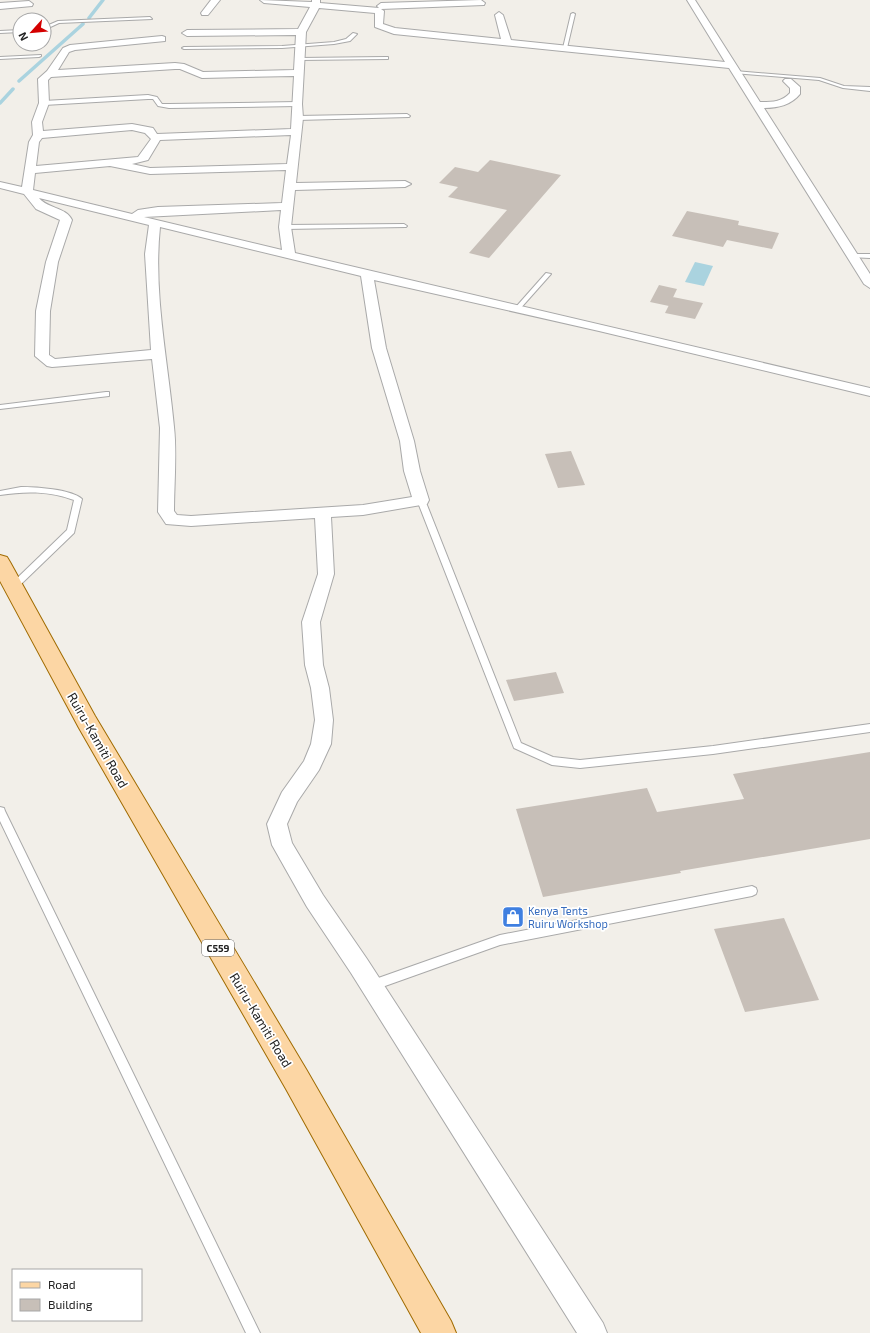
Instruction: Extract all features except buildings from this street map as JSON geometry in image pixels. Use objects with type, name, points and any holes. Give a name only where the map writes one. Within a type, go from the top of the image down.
[{"type":"main road","name":"Ruiru-Kamiti Road","points":[[0,562],[87,722],[296,1079],[439,1333]]},
{"type":"street","points":[[205,13],[216,0]]},
{"type":"street","points":[[269,0],[380,6],[481,3]]},
{"type":"street","points":[[691,0],[732,68],[870,284]]},
{"type":"street","points":[[289,256],[285,227],[291,167],[297,132],[298,73],[301,32],[316,2]]},
{"type":"street","points":[[0,6],[29,4]]},
{"type":"street","points":[[380,6],[378,26],[384,28],[732,68]]},
{"type":"street","points":[[499,15],[507,42]]},
{"type":"street","points":[[187,33],[301,32]]},
{"type":"street","points":[[158,354],[52,363],[42,356],[42,311],[52,262],[66,220],[64,216],[40,207],[27,191],[34,142],[38,135],[37,122],[44,103],[44,77],[51,73],[66,50],[73,47],[162,39]]},
{"type":"street","points":[[51,73],[73,73],[175,66],[185,67],[194,73],[202,75],[298,73]]},
{"type":"street","points":[[756,105],[777,105],[790,100],[795,94],[795,87],[788,81]]},
{"type":"street","points":[[38,135],[132,127],[149,130],[153,136],[157,137],[297,132]]},
{"type":"street","points":[[30,170],[111,163],[144,158],[157,137]]},
{"type":"street","points":[[111,163],[150,171],[291,167]]},
{"type":"street","points":[[289,187],[405,184]]},
{"type":"street","points":[[0,185],[289,256],[599,327],[870,392]]},
{"type":"street","points":[[131,216],[158,211],[287,206]]},
{"type":"street","points":[[155,222],[151,254],[158,354],[167,428],[166,512],[172,520],[191,521],[363,510],[421,500],[412,471],[406,441],[379,348],[366,274]]},
{"type":"street","points":[[323,512],[326,574],[311,622],[314,665],[320,688],[324,720],[321,744],[312,765],[288,798],[277,824],[282,845],[315,901],[593,1333]]},
{"type":"lane","points":[[565,48],[573,14]]},
{"type":"lane","points":[[52,25],[58,22],[150,18]]},
{"type":"lane","points":[[0,32],[12,31]]},
{"type":"lane","points":[[184,48],[339,43],[348,40],[356,34]]},
{"type":"lane","points":[[0,58],[39,56]]},
{"type":"lane","points":[[299,59],[386,58]]},
{"type":"lane","points":[[732,68],[820,79],[844,86],[870,89]]},
{"type":"lane","points":[[44,103],[148,97],[155,98],[160,105],[169,106],[297,104]]},
{"type":"lane","points":[[298,118],[406,116]]},
{"type":"lane","points":[[285,227],[404,226]]},
{"type":"lane","points":[[852,256],[870,256]]},
{"type":"lane","points":[[517,309],[548,274]]},
{"type":"lane","points":[[0,407],[106,394]]},
{"type":"lane","points":[[0,493],[22,489],[57,491],[78,499],[71,531],[14,586]]},
{"type":"lane","points":[[421,500],[518,745],[552,761],[580,764],[713,750],[870,728]]},
{"type":"lane","points":[[0,811],[253,1333]]},
{"type":"lane","points":[[371,986],[500,940],[752,891]]},
{"type":"water","points":[[695,262],[713,266],[704,286],[685,282]]},
{"type":"waterway","points":[[89,18],[103,0]]},
{"type":"waterway","points":[[19,81],[83,24]]},
{"type":"waterway","points":[[0,103],[13,89]]},
{"type":"place","name":"Kenya Tents Ruiru Workshop","points":[[513,917]]}]
